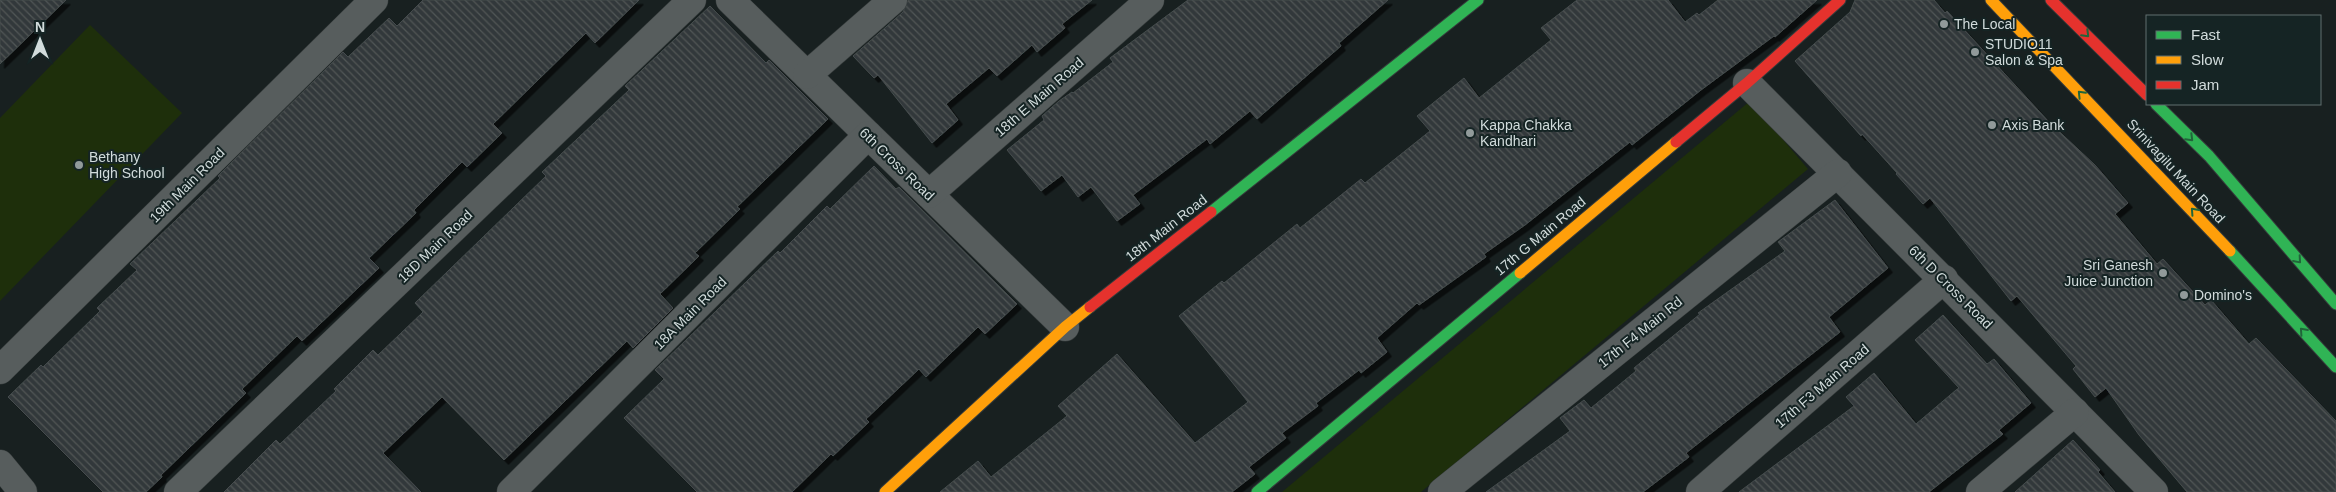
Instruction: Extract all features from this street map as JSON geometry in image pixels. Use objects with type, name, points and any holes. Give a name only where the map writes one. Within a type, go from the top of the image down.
[{"type":"street","name":"19th Main Road","points":[[0,370],[374,0]]},
{"type":"street","name":"18D Main Road","points":[[178,492],[692,0]]},
{"type":"street","name":"6th Cross Road","points":[[730,0],[1065,327]]},
{"type":"street","points":[[807,75],[892,0]]},
{"type":"street","name":"18th E Main Road","points":[[929,194],[1150,0]]},
{"type":"street","name":"18th Main Road","points":[[885,492],[1065,327],[1478,0]]},
{"type":"street","name":"17th G Main Road","points":[[1257,492],[1747,83],[1840,0]]},
{"type":"street","name":"Srinivagilu Main Road","points":[[1991,0],[2185,202],[2336,367]]},
{"type":"street","points":[[2051,0],[2146,94]]},
{"type":"street","name":"6th D Cross Road","points":[[1747,83],[2154,492]]},
{"type":"street","points":[[2157,105],[2209,156],[2336,304]]},
{"type":"street","name":"18A Main Road","points":[[511,492],[868,135]]},
{"type":"street","name":"17th F4 Main Rd","points":[[1442,492],[1838,173]]},
{"type":"street","name":"17th F3 Main Road","points":[[1700,492],[1944,279]]},
{"type":"street","points":[[1980,492],[2074,412]]},
{"type":"street","points":[[0,464],[23,492]]},
{"type":"green space","points":[[90,25],[182,113],[0,301],[0,118]]},
{"type":"green space","points":[[1750,101],[1808,169],[1421,492],[1282,492]]},
{"type":"building","points":[[0,0],[66,0],[0,64]]},
{"type":"building","points":[[423,0],[639,0],[595,43],[586,33],[493,124],[502,133],[467,167],[462,162],[414,210],[416,213],[369,258],[379,268],[302,341],[297,336],[242,389],[246,393],[161,475],[162,477],[146,492],[103,492],[8,397],[41,365],[43,367],[100,311],[97,308],[137,270],[130,264],[220,178],[218,176],[343,52],[348,57],[389,18],[397,26]]},
{"type":"building","points":[[908,0],[1092,0],[1062,24],[1065,28],[1037,52],[1032,45],[997,76],[989,68],[946,104],[958,120],[932,143],[878,75],[874,78],[853,56],[903,12]]},
{"type":"building","points":[[1188,0],[1388,0],[1339,43],[1341,46],[1257,119],[1250,111],[1210,144],[1207,139],[1133,195],[1140,204],[1117,221],[1091,187],[1078,197],[1062,175],[1041,191],[1007,150],[1044,120],[1042,116],[1059,101],[1073,93],[1113,62],[1110,58]]},
{"type":"building","points":[[1577,0],[1668,0],[1685,22],[1697,13],[1699,15],[1718,0],[1817,0],[1775,37],[1701,90],[1632,145],[1630,142],[1525,225],[1484,254],[1486,257],[1419,305],[1417,303],[1377,338],[1387,352],[1361,373],[1359,370],[1316,403],[1318,406],[1282,433],[1286,438],[1249,467],[1255,474],[1232,492],[940,492],[978,461],[991,477],[1067,416],[1058,406],[1117,354],[1195,443],[1248,402],[1179,316],[1222,281],[1224,283],[1297,224],[1300,228],[1361,179],[1365,183],[1430,131],[1417,116],[1464,78],[1479,98],[1551,40],[1541,28]]},
{"type":"building","points":[[1855,0],[1934,0],[1945,13],[1947,11],[2049,122],[2095,165],[2128,203],[2115,214],[2157,264],[2163,259],[2205,305],[2211,300],[2249,344],[2256,338],[2336,421],[2336,492],[2187,492],[2139,435],[2106,388],[2095,397],[2073,369],[2076,366],[2017,296],[2011,301],[1930,198],[1923,204],[1795,61],[1850,12]]},
{"type":"building","points":[[710,6],[766,63],[769,60],[828,119],[737,207],[740,209],[695,253],[699,256],[660,294],[673,308],[633,348],[627,341],[504,460],[442,397],[383,453],[421,492],[224,492],[276,440],[280,444],[336,391],[334,389],[373,350],[378,355],[423,312],[415,303],[546,176],[542,172],[629,90],[625,86]]},
{"type":"building","points":[[874,166],[896,189],[899,187],[1017,304],[985,334],[978,327],[926,377],[919,369],[866,419],[869,422],[833,456],[831,454],[792,492],[697,492],[624,418],[664,379],[655,370],[778,251],[780,253],[827,206],[830,209]]},
{"type":"building","points":[[1835,200],[1888,268],[1829,317],[1840,332],[1686,453],[1689,457],[1643,492],[1486,492],[1570,431],[1560,418],[1584,400],[1591,408],[1636,371],[1634,368],[1700,314],[1698,313],[1785,251],[1778,242]]},
{"type":"building","points":[[1943,315],[1987,364],[1994,359],[2031,403],[1999,430],[2003,434],[1929,492],[1739,492],[1854,406],[1846,397],[1874,373],[1916,424],[1959,388],[1915,340]]},
{"type":"building","points":[[2073,440],[2100,470],[2098,472],[2115,492],[2015,492]]},
{"type":"traffic: fast","points":[[1211,212],[1478,0]]},
{"type":"traffic: fast","points":[[2157,105],[2209,156],[2336,304]]},
{"type":"traffic: fast","points":[[2230,251],[2336,367]]},
{"type":"traffic: fast","points":[[1257,492],[1520,273]]},
{"type":"traffic: slow","points":[[1991,0],[2230,251]]},
{"type":"traffic: slow","points":[[1520,273],[1676,142]]},
{"type":"traffic: slow","points":[[885,492],[1065,327],[1090,307]]},
{"type":"traffic: jam","points":[[1676,142],[1747,83],[1840,0]]},
{"type":"traffic: jam","points":[[2051,0],[2146,94]]},
{"type":"traffic: jam","points":[[1090,307],[1211,212]]},
{"type":"place","name":"The Local","points":[[1944,24]]},
{"type":"place","name":"STUDIO11 Salon & Spa","points":[[1975,52]]},
{"type":"place","name":"Axis Bank","points":[[1992,125]]},
{"type":"place","name":"Kappa Chakka Kandhari","points":[[1470,133]]},
{"type":"place","name":"Bethany High School","points":[[79,165]]},
{"type":"place","name":"Sri Ganesh Juice Junction","points":[[2163,273]]},
{"type":"place","name":"Domino's","points":[[2184,295]]}]
